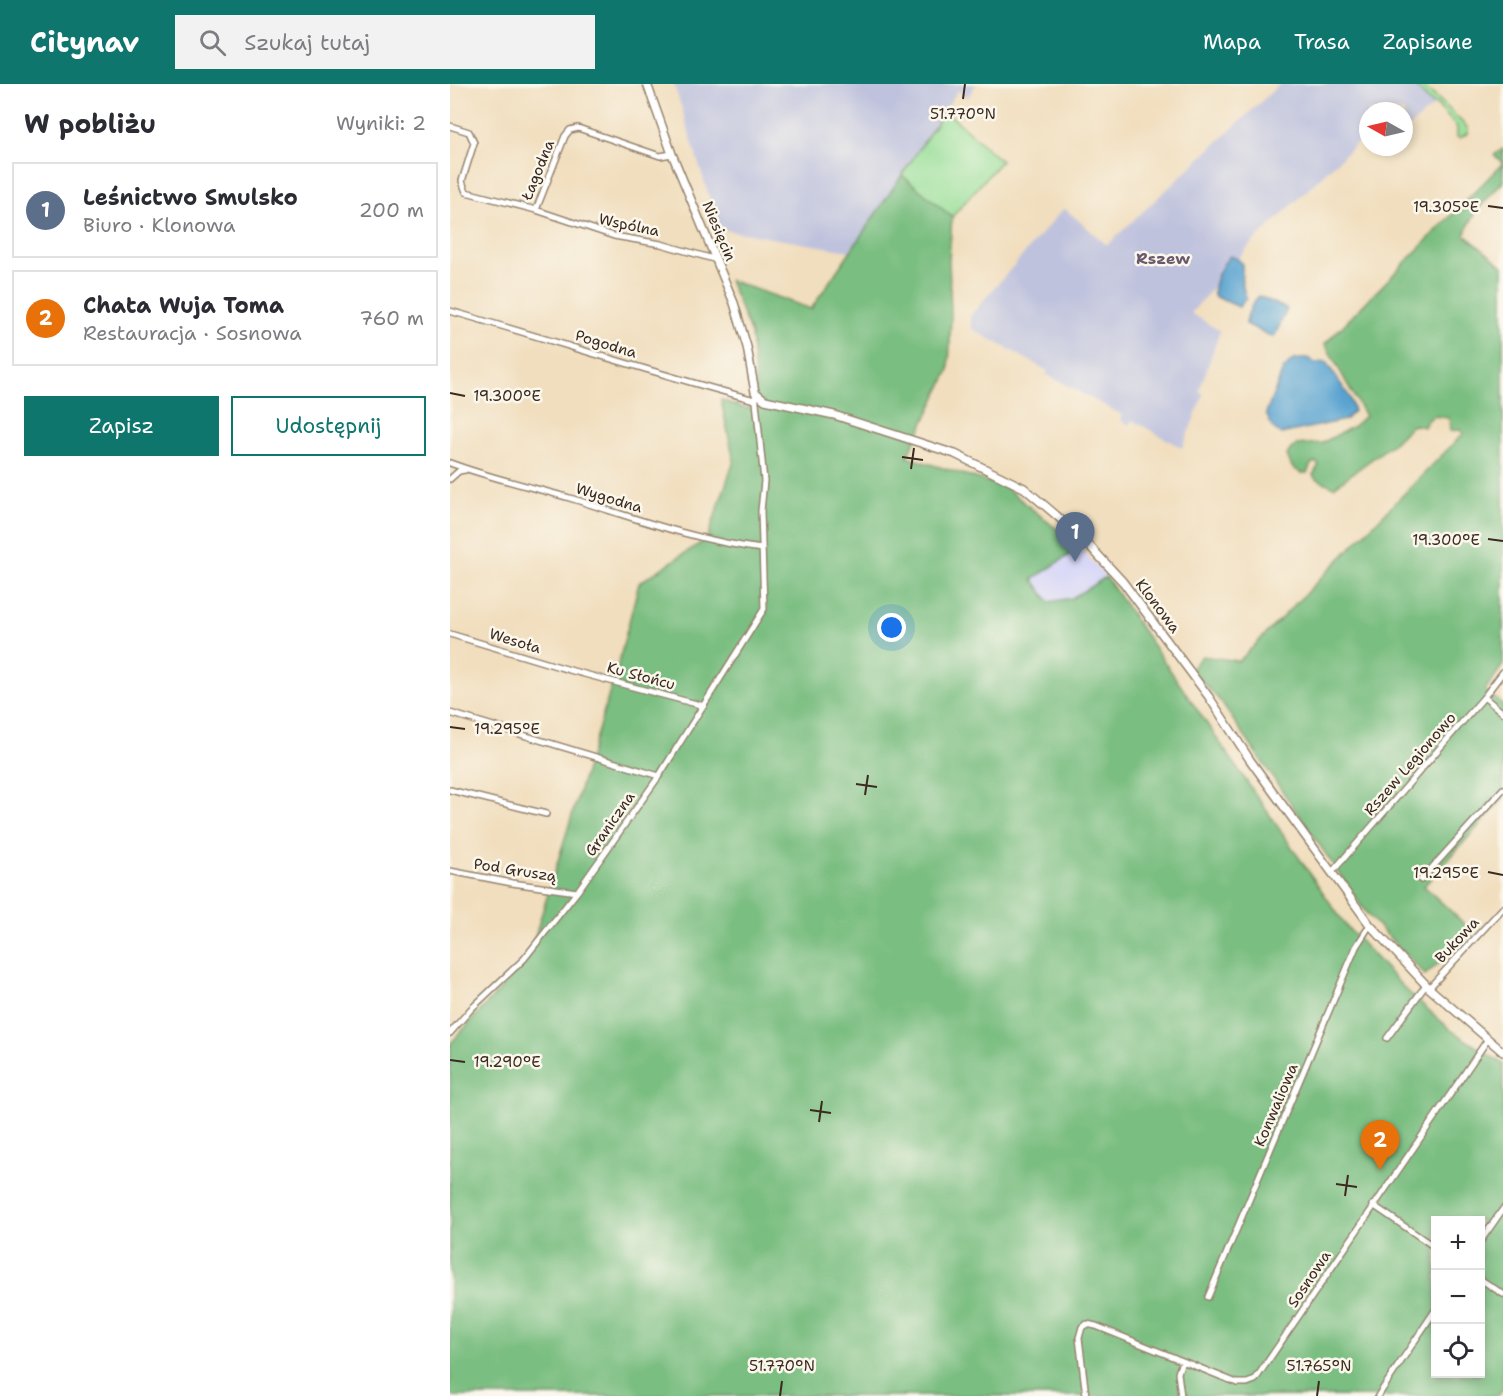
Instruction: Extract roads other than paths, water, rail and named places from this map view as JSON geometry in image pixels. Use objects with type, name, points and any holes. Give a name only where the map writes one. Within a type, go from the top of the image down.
[{"type":"street","name":"Niesięcin","points":[[646,84],[717,260],[746,339],[755,396]]},
{"type":"street","name":"Łagodna","points":[[450,126],[469,132],[474,143],[462,181],[466,192],[536,210],[565,136],[570,130],[578,128],[660,156],[672,153]]},
{"type":"street","name":"Wspólna","points":[[536,210],[614,236],[661,244],[717,260]]},
{"type":"street","name":"Pogodna","points":[[450,311],[677,379],[755,396]]},
{"type":"street","points":[[755,396],[764,481],[761,511],[762,549]]},
{"type":"street","name":"Klonowa","points":[[755,396],[834,415],[935,446],[1014,482],[1040,501],[1086,542],[1123,582],[1195,678],[1250,760],[1333,871],[1370,925],[1427,987],[1503,1052]]},
{"type":"street","name":"Wygodna","points":[[450,463],[495,479],[547,491],[662,526],[742,547],[762,549]]},
{"type":"street","points":[[450,479],[459,471],[467,469]]},
{"type":"street","name":"Graniczna","points":[[450,1033],[471,1009],[524,959],[577,892],[659,776],[764,609],[762,549]]},
{"type":"street","name":"Wesoła","points":[[450,634],[573,671]]},
{"type":"street","name":"Ku Słońcu","points":[[573,671],[704,705]]},
{"type":"street","name":"Rszew Legionowo","points":[[1333,871],[1503,672]]},
{"type":"street","points":[[1484,697],[1503,713]]},
{"type":"street","points":[[450,713],[659,776]]},
{"type":"street","points":[[1421,880],[1503,789]]},
{"type":"street","points":[[450,790],[546,814]]},
{"type":"street","name":"Pod Gruszą","points":[[450,871],[577,892]]},
{"type":"street","name":"Bukowa","points":[[1427,987],[1503,908]]},
{"type":"street","name":"Konwaliowa","points":[[1208,1297],[1356,947],[1370,925]]},
{"type":"street","points":[[1387,1038],[1427,987]]},
{"type":"street","name":"Sosnowa","points":[[1086,1396],[1079,1338],[1082,1327],[1087,1324],[1237,1383],[1255,1380],[1372,1205],[1488,1039]]},
{"type":"street","points":[[1372,1205],[1431,1245]]},
{"type":"street","points":[[1485,1235],[1503,1209]]},
{"type":"street","points":[[1485,1282],[1503,1294]]},
{"type":"street","points":[[1378,1396],[1431,1317]]},
{"type":"street","points":[[1180,1396],[1178,1373],[1182,1361]]},
{"type":"water","points":[[1230,256],[1242,264],[1241,279],[1246,298],[1239,307],[1214,296],[1214,286],[1218,275]]},
{"type":"water","points":[[1259,296],[1287,309],[1272,337],[1246,324],[1250,309]]},
{"type":"water","points":[[1308,358],[1315,363],[1326,362],[1349,396],[1354,411],[1345,420],[1281,434],[1272,427],[1266,413],[1283,370],[1293,360]]},
{"type":"place","name":"Leśnictwo Smulsko","points":[[1075,562]]},
{"type":"place","name":"Chata Wuja Toma","points":[[1380,1170]]},
{"type":"district","name":"Rszew","points":[[1163,258]]}]
